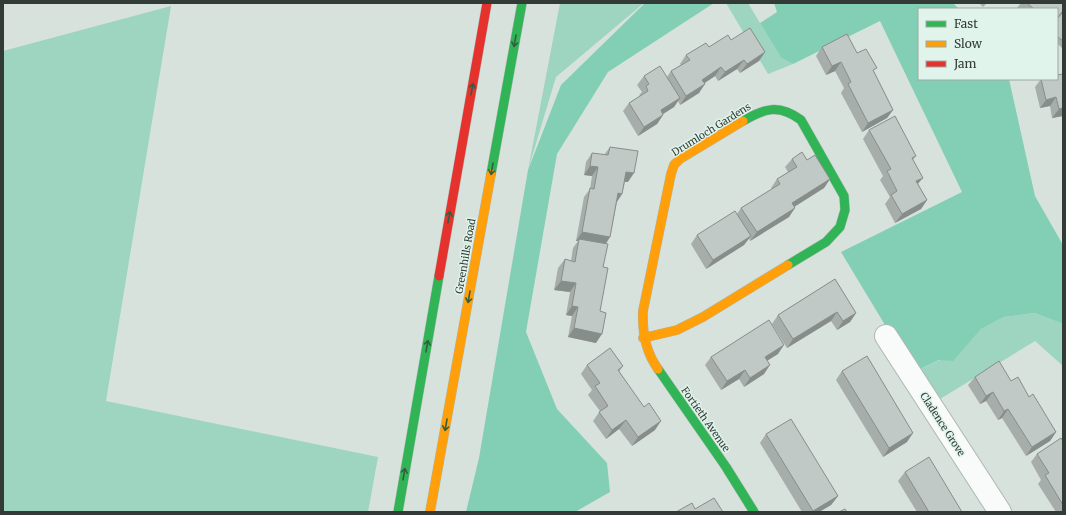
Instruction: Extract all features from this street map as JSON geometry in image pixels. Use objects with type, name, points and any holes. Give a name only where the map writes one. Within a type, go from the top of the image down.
[{"type":"street","points":[[398,512],[487,3]]},
{"type":"street","name":"Greenhills Road","points":[[430,512],[522,3]]},
{"type":"street","name":"Drumloch Gardens","points":[[773,109],[786,110],[794,114],[801,120],[844,196],[846,208],[838,231],[826,242],[703,316],[677,330],[643,338],[643,311],[674,165],[680,159],[759,112],[773,109]]},
{"type":"street","name":"Cladence Grove","points":[[886,336],[1000,512]]},
{"type":"street","name":"Fortieth Avenue","points":[[643,338],[647,351],[655,365],[726,468],[754,512]]},
{"type":"green space","points":[[560,3],[644,3],[556,77],[528,170]]},
{"type":"green space","points":[[645,3],[714,3],[608,72],[557,154],[526,332],[557,409],[607,463],[610,492],[575,512],[466,512],[479,458],[528,170],[561,85]]},
{"type":"green space","points":[[726,3],[748,3],[781,58],[793,64],[768,74]]},
{"type":"green space","points":[[774,3],[953,3],[958,8],[918,8],[918,80],[1009,80],[1035,196],[1063,245],[1063,324],[1035,313],[1004,317],[981,329],[953,361],[939,360],[918,370],[885,325],[841,252],[962,192],[880,21],[793,64],[781,58],[760,23],[777,12]]},
{"type":"green space","points":[[171,6],[106,401],[378,457],[368,512],[3,512],[3,51]]},
{"type":"green space","points":[[1035,313],[1063,324],[1063,366],[1035,341],[940,399],[918,370],[940,360],[953,360],[981,329],[1004,317]]},
{"type":"building","points":[[1027,3],[1063,3],[1063,11],[1058,17],[1058,8],[1033,8]]},
{"type":"building","points":[[1062,13],[1063,14],[1063,41],[1058,37],[1058,18]]},
{"type":"building","points":[[750,28],[765,52],[747,64],[744,60],[725,72],[721,67],[702,80],[705,84],[686,96],[671,71],[690,60],[686,55],[706,43],[709,47],[728,35],[731,40]]},
{"type":"building","points":[[847,34],[857,53],[866,49],[877,68],[873,70],[893,110],[868,123],[848,84],[851,82],[841,62],[832,66],[822,47]]},
{"type":"building","points":[[660,66],[680,98],[661,110],[663,115],[644,127],[629,103],[648,91],[646,86],[649,84],[644,76]]},
{"type":"building","points":[[1063,74],[1063,108],[1059,109],[1056,97],[1046,100],[1041,80],[1058,80],[1058,75]]},
{"type":"building","points":[[895,116],[916,156],[912,158],[923,178],[916,181],[927,200],[902,214],[891,195],[897,191],[887,171],[891,169],[869,130]]},
{"type":"building","points":[[610,147],[638,151],[634,173],[626,172],[622,194],[618,193],[610,237],[582,232],[590,188],[594,189],[598,167],[590,166],[592,153],[608,155]]},
{"type":"building","points":[[802,152],[807,160],[815,155],[830,179],[792,203],[795,208],[757,232],[741,208],[780,184],[777,179],[797,167],[792,159]]},
{"type":"building","points":[[735,211],[751,236],[713,260],[697,235]]},
{"type":"building","points":[[579,239],[608,244],[603,267],[608,268],[600,311],[606,313],[602,334],[574,328],[578,307],[572,306],[576,283],[561,281],[565,259],[575,262]]},
{"type":"building","points":[[835,279],[856,313],[843,321],[837,312],[793,339],[778,315]]},
{"type":"building","points":[[769,320],[784,345],[765,357],[770,365],[750,378],[745,370],[727,381],[711,357]]},
{"type":"building","points":[[610,348],[623,366],[618,370],[644,407],[649,403],[661,421],[638,437],[626,420],[612,430],[599,412],[608,406],[595,386],[600,383],[587,365]]},
{"type":"building","points":[[867,356],[913,433],[889,448],[842,371]]},
{"type":"building","points":[[999,361],[1011,381],[1018,377],[1029,397],[1033,394],[1056,432],[1032,447],[1008,409],[1004,411],[993,392],[986,396],[975,377]]},
{"type":"building","points":[[791,419],[838,496],[813,511],[766,434]]},
{"type":"building","points":[[1061,438],[1063,441],[1063,505],[1045,475],[1049,473],[1037,454]]},
{"type":"building","points":[[929,457],[962,512],[929,512],[905,472]]},
{"type":"building","points":[[714,498],[723,512],[676,512],[692,503],[695,509]]},
{"type":"building","points":[[845,509],[847,512],[839,512]]},
{"type":"traffic: fast","points":[[491,174],[522,3]]},
{"type":"traffic: fast","points":[[743,121],[758,113],[772,110],[786,112],[801,120],[844,196],[845,210],[840,227],[826,242],[788,265]]},
{"type":"traffic: fast","points":[[398,512],[439,276]]},
{"type":"traffic: fast","points":[[658,369],[726,467],[754,512]]},
{"type":"traffic: slow","points":[[658,369],[650,355],[645,341],[643,311],[674,165],[680,159],[743,121]]},
{"type":"traffic: slow","points":[[430,512],[491,174]]},
{"type":"traffic: slow","points":[[643,338],[677,330],[703,317],[788,265]]},
{"type":"traffic: jam","points":[[439,276],[487,3]]}]
